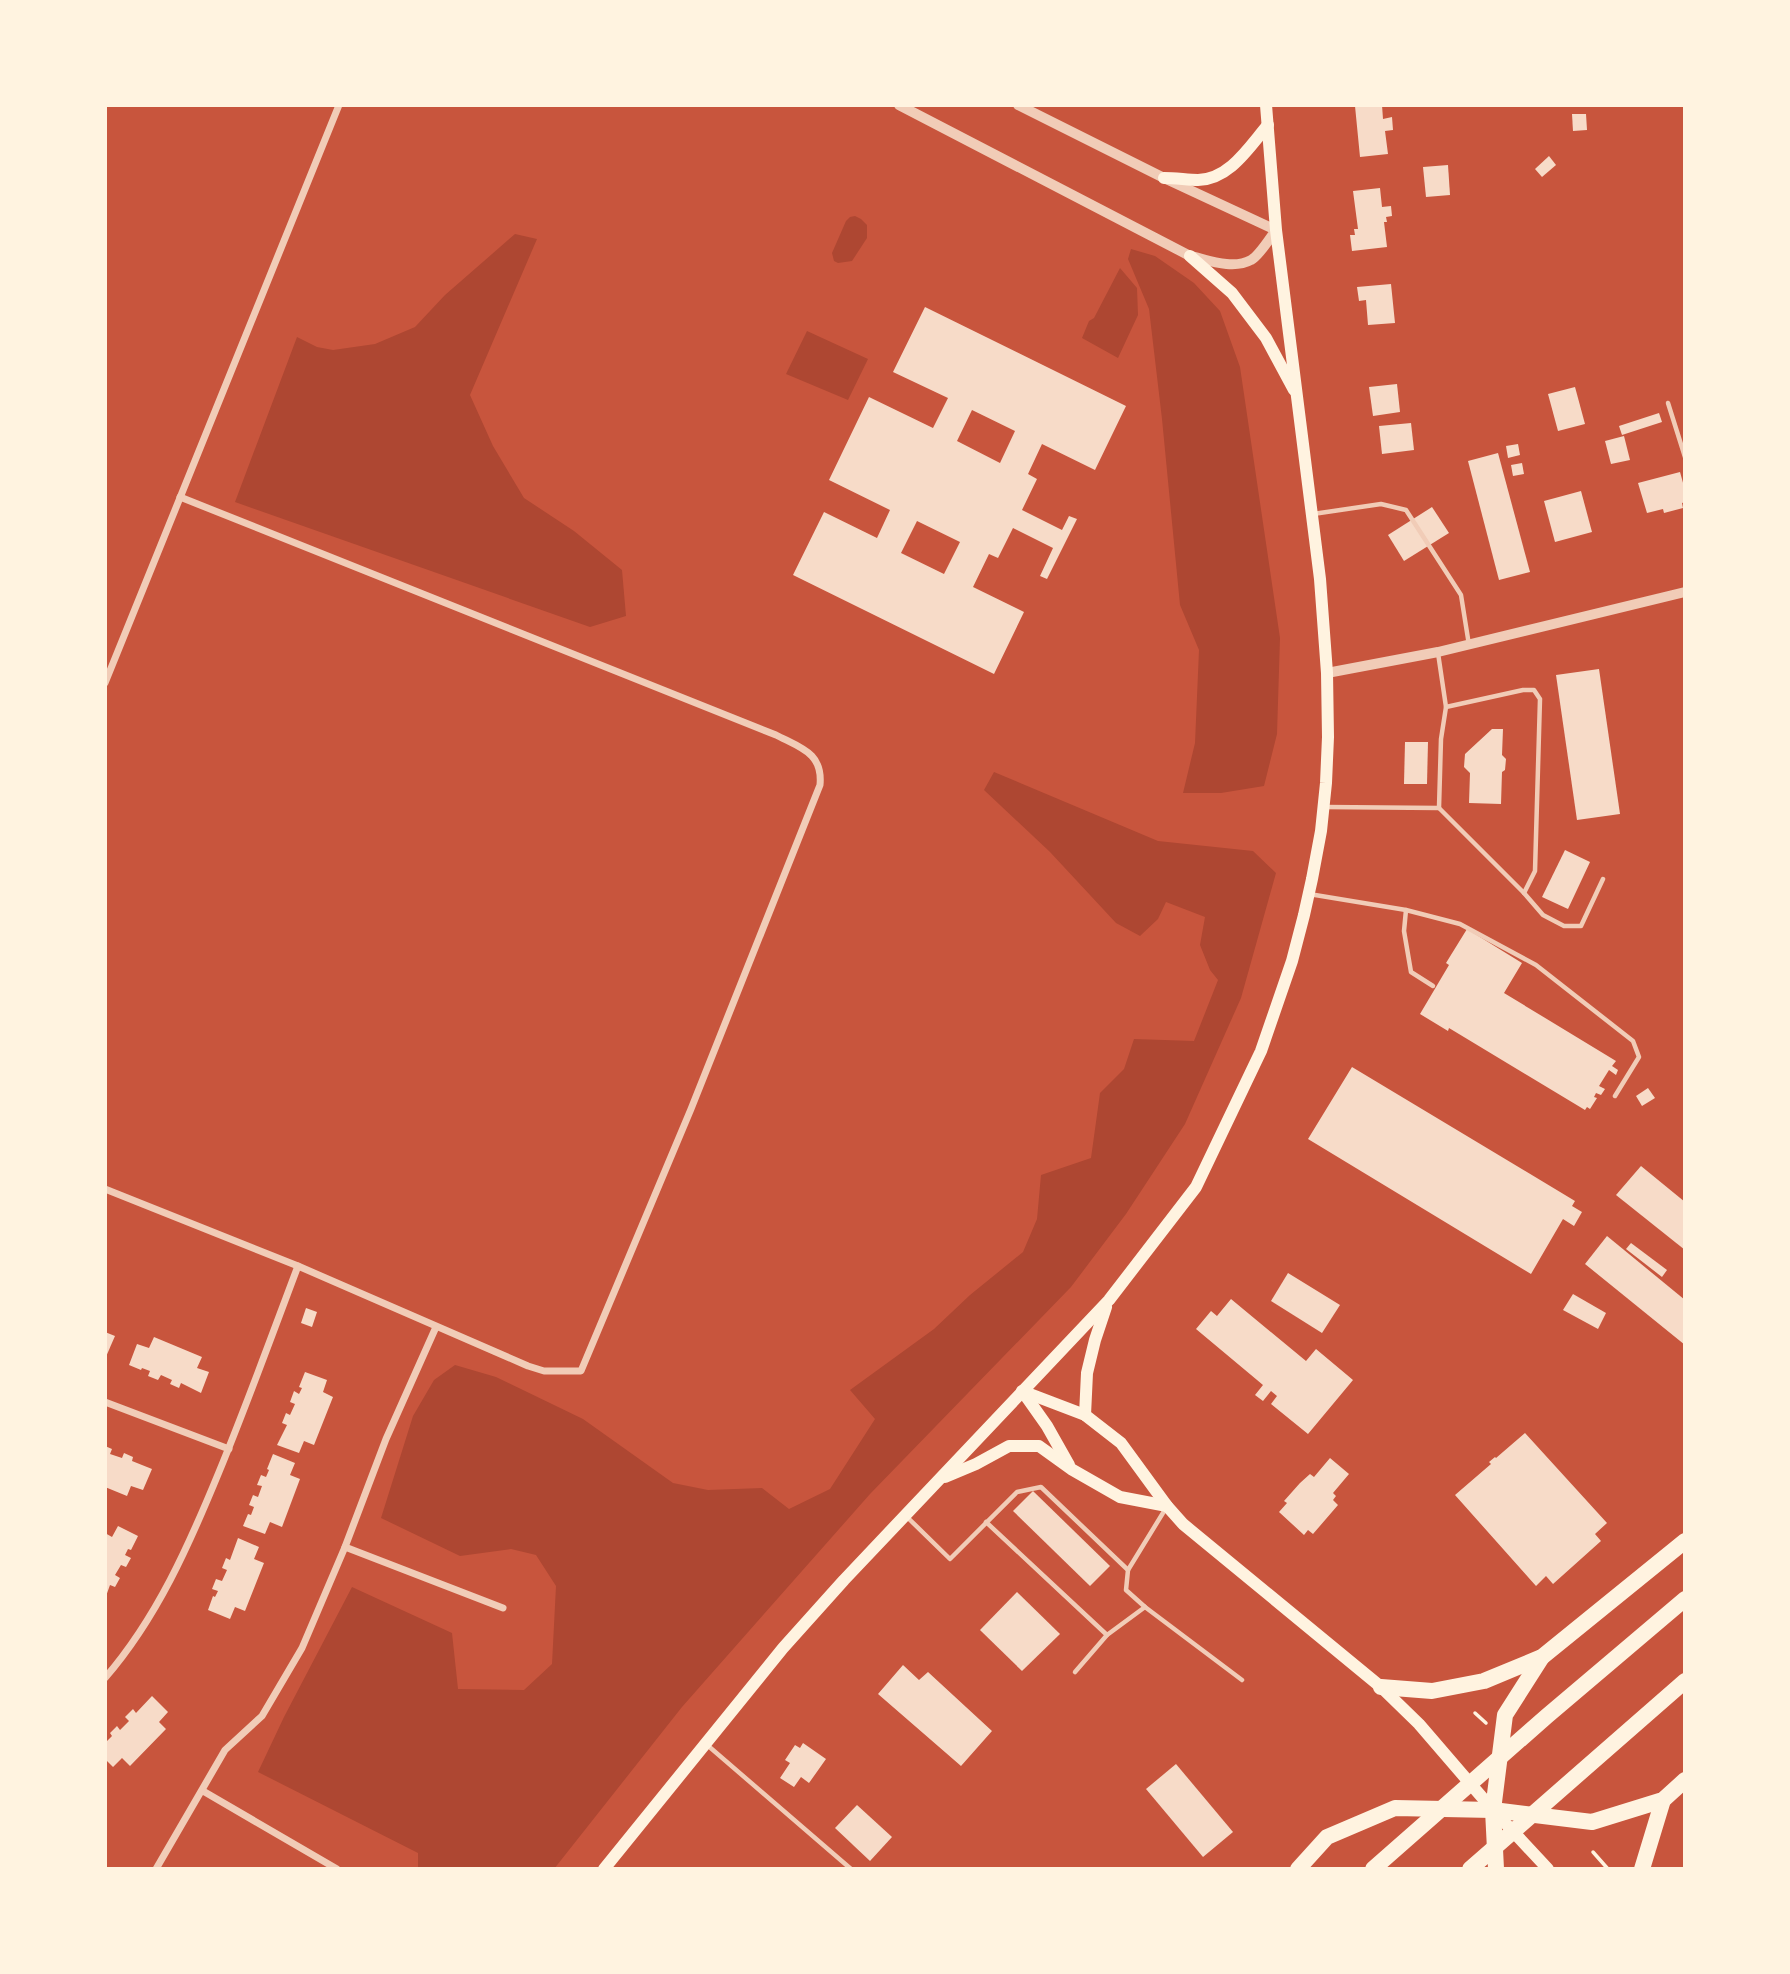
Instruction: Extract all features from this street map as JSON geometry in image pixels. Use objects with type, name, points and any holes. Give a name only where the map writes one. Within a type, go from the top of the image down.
[{"type":"highway","points":[[1381,1687],[1432,1690],[1484,1681],[1542,1657],[1685,1541]]},
{"type":"highway","points":[[1373,1869],[1685,1599]]},
{"type":"highway","points":[[1496,1869],[1493,1810],[1505,1715],[1542,1657]]},
{"type":"highway","points":[[1470,1869],[1685,1681]]},
{"type":"highway","points":[[1298,1869],[1328,1837],[1395,1808],[1493,1810],[1592,1822],[1663,1800],[1685,1780]]},
{"type":"highway","points":[[1642,1869],[1663,1800]]},
{"type":"main road","points":[[604,1869],[783,1648],[1109,1300],[1196,1187],[1261,1051],[1292,961],[1308,894],[1323,807],[1328,737],[1322,602],[1276,230],[1266,105]]},
{"type":"main road","points":[[1164,178],[1197,180],[1217,175],[1236,162],[1268,125]]},
{"type":"main road","points":[[1190,256],[1232,293],[1266,338],[1297,396]]},
{"type":"main road","points":[[1085,1416],[1087,1373],[1109,1300]]},
{"type":"main road","points":[[1023,1391],[1085,1416],[1121,1443],[1183,1524],[1381,1687],[1419,1724],[1548,1869]]},
{"type":"main road","points":[[1023,1391],[1071,1469]]},
{"type":"main road","points":[[942,1478],[1009,1446],[1039,1446],[1071,1469],[1120,1497],[1167,1506]]},
{"type":"street","points":[[105,683],[339,105]]},
{"type":"street","points":[[899,105],[1190,256],[1221,264],[1238,264],[1253,260],[1276,230],[1018,105]]},
{"type":"street","points":[[105,1189],[298,1266],[528,1366],[544,1371],[581,1371],[691,1109],[817,795],[821,775],[820,766],[814,756],[776,735],[180,497]]},
{"type":"street","points":[[1327,673],[1438,653],[1685,592]]},
{"type":"street","points":[[105,1678],[122,1658],[158,1603],[181,1561],[229,1449],[298,1266]]},
{"type":"street","points":[[156,1869],[225,1750],[257,1723],[282,1685],[316,1619],[386,1439],[436,1327]]},
{"type":"street","points":[[105,1402],[229,1449]]},
{"type":"street","points":[[345,1547],[503,1608]]},
{"type":"street","points":[[203,1791],[337,1869]]},
{"type":"lane","points":[[1668,403],[1685,457]]},
{"type":"lane","points":[[1312,514],[1381,504],[1406,510],[1461,595],[1469,645]]},
{"type":"lane","points":[[1438,653],[1446,707],[1441,739],[1439,808]]},
{"type":"lane","points":[[1446,707],[1523,690],[1534,690],[1540,699],[1535,871],[1524,892]]},
{"type":"lane","points":[[1323,807],[1439,808],[1544,915],[1564,926],[1581,926],[1603,879]]},
{"type":"lane","points":[[1308,894],[1406,911],[1460,924],[1536,965],[1633,1041],[1639,1057],[1615,1096]]},
{"type":"lane","points":[[1406,911],[1404,931],[1411,972],[1433,986]]},
{"type":"lane","points":[[906,1515],[950,1559],[1017,1492],[1041,1487],[1128,1570]]},
{"type":"lane","points":[[1167,1506],[1128,1570],[1126,1590],[1242,1680]]},
{"type":"lane","points":[[986,1522],[1107,1635]]},
{"type":"lane","points":[[1075,1672],[1107,1635],[1145,1607]]},
{"type":"lane","points":[[705,1744],[851,1869]]},
{"type":"path","points":[[1593,1852],[1608,1869]]},
{"type":"shaded area","points":[[855,216],[867,225],[867,238],[852,261],[838,263],[834,261],[832,253],[846,221]]},
{"type":"shaded area","points":[[515,234],[537,239],[470,395],[493,446],[524,498],[574,531],[622,570],[626,616],[590,627],[235,502],[297,337],[317,347],[333,350],[375,344],[415,327],[445,295]]},
{"type":"shaded area","points":[[1131,249],[1155,256],[1194,283],[1220,311],[1240,367],[1280,638],[1277,734],[1264,786],[1221,793],[1183,793],[1195,743],[1199,650],[1180,605],[1149,309],[1128,259]]},
{"type":"shaded area","points":[[1120,268],[1137,288],[1138,315],[1118,358],[1082,338]]},
{"type":"shaded area","points":[[807,331],[868,359],[848,400],[786,374]]},
{"type":"shaded area","points":[[994,772],[1158,841],[1253,851],[1276,873],[1241,998],[1185,1124],[1126,1214],[1071,1287],[870,1494],[682,1707],[554,1869],[418,1869],[418,1853],[258,1772],[352,1587],[452,1633],[458,1689],[524,1690],[552,1664],[556,1586],[536,1555],[511,1549],[460,1556],[381,1518],[413,1416],[434,1380],[455,1365],[496,1377],[583,1419],[673,1483],[708,1490],[762,1488],[789,1509],[830,1489],[875,1419],[850,1390],[934,1329],[970,1295],[1023,1252],[1037,1219],[1041,1175],[1091,1158],[1100,1093],[1124,1069],[1134,1039],[1194,1041],[1218,980],[1210,970],[1200,945],[1205,917],[1166,902],[1158,919],[1140,936],[1116,923],[1050,852],[984,790]]},
{"type":"building","points":[[1382,105],[1383,119],[1392,117],[1393,130],[1385,131],[1388,154],[1360,157],[1355,106]]},
{"type":"building","points":[[1572,114],[1586,114],[1587,130],[1573,131]]},
{"type":"building","points":[[1549,156],[1556,165],[1542,177],[1535,169]]},
{"type":"building","points":[[1448,165],[1450,195],[1426,197],[1423,167]]},
{"type":"building","points":[[1380,188],[1382,207],[1391,206],[1392,216],[1386,217],[1387,222],[1384,222],[1387,247],[1352,251],[1350,235],[1355,235],[1354,229],[1358,229],[1353,191]]},
{"type":"building","points":[[1391,284],[1395,323],[1368,325],[1366,300],[1359,301],[1357,287]]},
{"type":"building","points":[[925,307],[1126,406],[1095,470],[1042,444],[1028,474],[1037,479],[1022,510],[1062,530],[1069,516],[1077,519],[1047,579],[1040,576],[1053,548],[1013,528],[998,558],[989,554],[973,587],[1024,612],[994,674],[793,575],[824,512],[877,538],[890,510],[829,480],[869,397],[933,428],[948,398],[893,372]],"holes":[[[972,410],[1015,431],[1000,463],[957,441]],[[917,521],[960,542],[944,574],[901,553]]]},
{"type":"building","points":[[1397,384],[1400,412],[1373,416],[1369,387]]},
{"type":"building","points":[[1575,387],[1585,424],[1558,431],[1548,394]]},
{"type":"building","points":[[1659,413],[1662,422],[1622,435],[1619,426]]},
{"type":"building","points":[[1411,423],[1414,450],[1382,454],[1379,426]]},
{"type":"building","points":[[1624,436],[1630,460],[1611,464],[1605,441]]},
{"type":"building","points":[[1518,444],[1520,455],[1508,458],[1506,446]]},
{"type":"building","points":[[1498,453],[1530,572],[1499,580],[1468,461]]},
{"type":"building","points":[[1522,463],[1524,474],[1513,476],[1511,465]]},
{"type":"building","points":[[1680,472],[1685,490],[1683,508],[1664,513],[1663,509],[1647,513],[1638,483]]},
{"type":"building","points":[[1581,491],[1592,532],[1555,542],[1544,501]]},
{"type":"building","points":[[1432,507],[1449,533],[1404,561],[1388,535]]},
{"type":"building","points":[[1599,669],[1620,814],[1577,820],[1556,675]]},
{"type":"building","points":[[1492,729],[1503,729],[1502,755],[1506,759],[1505,770],[1502,772],[1501,804],[1469,803],[1470,773],[1464,767],[1465,754]]},
{"type":"building","points":[[1405,742],[1428,742],[1427,784],[1404,784]]},
{"type":"building","points":[[1565,850],[1590,862],[1568,909],[1542,897]]},
{"type":"building","points":[[1467,929],[1522,963],[1504,993],[1616,1061],[1612,1066],[1618,1070],[1616,1075],[1609,1070],[1599,1086],[1605,1089],[1601,1095],[1596,1093],[1594,1097],[1597,1098],[1590,1109],[1587,1107],[1585,1110],[1449,1028],[1448,1031],[1420,1014]]},
{"type":"building","points":[[1352,1067],[1575,1201],[1572,1206],[1582,1212],[1574,1226],[1563,1219],[1531,1274],[1308,1139]]},
{"type":"building","points":[[1648,1088],[1655,1098],[1642,1106],[1636,1096]]},
{"type":"building","points":[[1641,1166],[1685,1202],[1685,1250],[1616,1195]]},
{"type":"building","points":[[1607,1236],[1685,1300],[1685,1345],[1585,1264]]},
{"type":"building","points":[[1631,1243],[1667,1270],[1662,1277],[1626,1249]]},
{"type":"building","points":[[1288,1273],[1340,1305],[1322,1333],[1271,1301]]},
{"type":"building","points":[[1573,1294],[1606,1313],[1598,1329],[1563,1310]]},
{"type":"building","points":[[1231,1299],[1306,1361],[1316,1349],[1353,1380],[1308,1434],[1271,1404],[1277,1396],[1271,1391],[1263,1401],[1255,1395],[1263,1385],[1196,1329],[1211,1311],[1217,1316]]},
{"type":"building","points":[[306,1308],[317,1312],[312,1327],[301,1323]]},
{"type":"building","points":[[105,1332],[115,1336],[105,1359]]},
{"type":"building","points":[[154,1337],[202,1357],[197,1368],[209,1372],[201,1393],[181,1383],[179,1388],[170,1384],[172,1380],[161,1375],[158,1380],[148,1376],[150,1371],[129,1365],[137,1344],[149,1348]]},
{"type":"building","points":[[305,1372],[327,1380],[323,1392],[333,1397],[314,1445],[304,1441],[299,1453],[277,1445],[287,1425],[282,1423],[286,1413],[290,1415],[295,1404],[290,1402],[294,1391],[299,1394]]},
{"type":"building","points":[[1525,1433],[1607,1523],[1595,1534],[1601,1541],[1553,1584],[1546,1576],[1536,1586],[1455,1495],[1491,1464],[1489,1462]]},
{"type":"building","points":[[105,1446],[112,1449],[110,1454],[122,1458],[124,1453],[133,1457],[132,1461],[152,1469],[143,1490],[131,1486],[127,1496],[105,1487]]},
{"type":"building","points":[[273,1454],[295,1463],[290,1475],[300,1479],[282,1527],[270,1522],[265,1534],[243,1526],[248,1514],[251,1515],[254,1507],[249,1505],[253,1495],[258,1497],[262,1486],[257,1485],[261,1475],[266,1477]]},
{"type":"building","points":[[1330,1458],[1349,1474],[1333,1493],[1336,1496],[1333,1500],[1338,1505],[1313,1534],[1308,1530],[1304,1535],[1279,1512],[1287,1503],[1284,1501],[1300,1483],[1310,1474],[1314,1477]]},
{"type":"building","points":[[1033,1491],[1110,1566],[1090,1586],[1013,1511]]},
{"type":"building","points":[[118,1526],[138,1536],[131,1550],[128,1549],[125,1555],[131,1558],[126,1567],[121,1565],[115,1575],[120,1578],[115,1587],[110,1585],[105,1599],[105,1533],[112,1537]]},
{"type":"building","points":[[238,1538],[259,1547],[254,1559],[264,1563],[245,1611],[235,1607],[230,1619],[208,1610],[218,1591],[212,1589],[216,1579],[222,1581],[227,1570],[222,1568],[226,1558],[230,1560]]},
{"type":"building","points":[[1017,1592],[1060,1634],[1022,1671],[980,1630]]},
{"type":"building","points":[[903,1665],[919,1680],[928,1672],[992,1731],[961,1766],[878,1694]]},
{"type":"building","points":[[152,1696],[168,1712],[159,1722],[166,1729],[130,1766],[122,1758],[113,1767],[105,1759],[105,1743],[112,1736],[110,1733],[117,1726],[120,1730],[129,1721],[125,1717],[133,1709],[136,1713]]},
{"type":"building","points":[[803,1743],[826,1759],[809,1783],[801,1777],[794,1787],[780,1778],[790,1763],[785,1760],[795,1745],[800,1748]]},
{"type":"building","points":[[1176,1764],[1233,1832],[1203,1857],[1146,1789]]},
{"type":"building","points":[[857,1805],[892,1837],[870,1861],[835,1828]]}]
